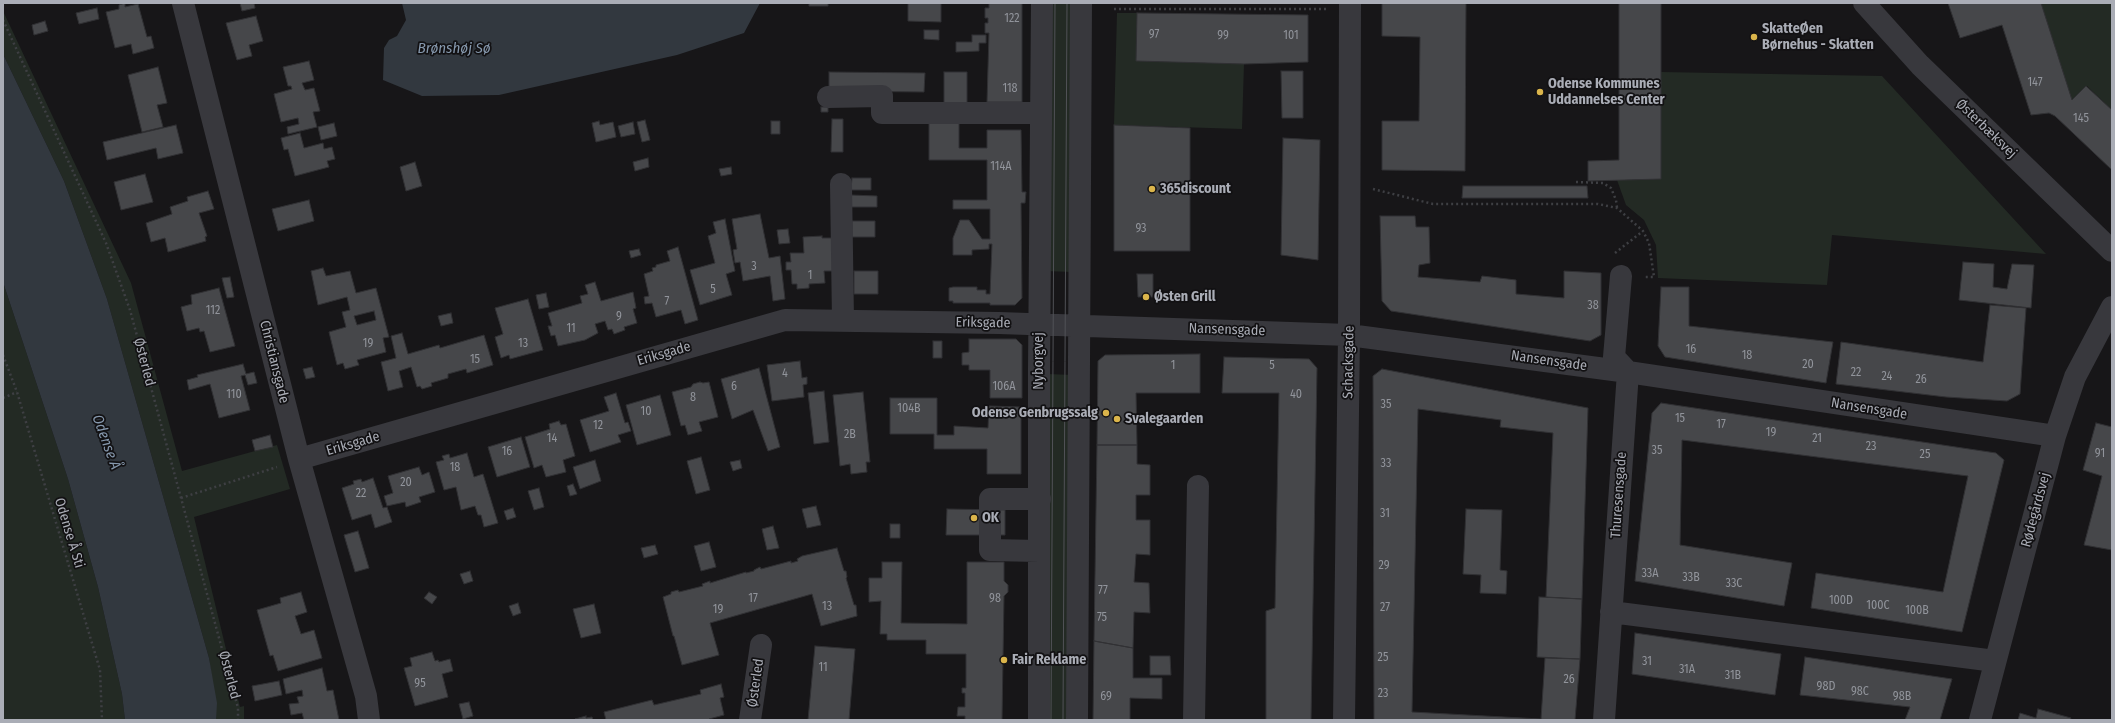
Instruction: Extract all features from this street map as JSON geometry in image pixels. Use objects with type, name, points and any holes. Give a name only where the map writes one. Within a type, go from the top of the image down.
[{"type":"street","name":"Christiansgade","points":[[183,3],[299,459],[366,696],[370,720]]},
{"type":"street","name":"Nyborgvej","points":[[1038,720],[1040,499],[1039,324],[1042,3]]},
{"type":"street","points":[[1077,720],[1081,326],[1082,3]]},
{"type":"street","name":"Østerbæksvej","points":[[1864,3],[1920,65],[2112,251]]},
{"type":"street","name":"Schacksgade","points":[[1344,720],[1349,335],[1350,6]]},
{"type":"street","points":[[828,97],[882,96],[882,113],[1041,113]]},
{"type":"street","points":[[841,184],[843,321]]},
{"type":"street","points":[[1621,276],[1614,357],[1628,372]]},
{"type":"street","name":"Rødegårdsvej","points":[[1980,720],[2055,436],[2075,377],[2112,307]]},
{"type":"street","name":"Eriksgade","points":[[299,459],[785,320],[1039,324]]},
{"type":"street","name":"Nansensgade","points":[[1039,324],[1349,335],[1628,372],[2055,436]]},
{"type":"street","name":"Thuresensgade","points":[[1604,720],[1628,372]]},
{"type":"street","points":[[1194,720],[1198,486]]},
{"type":"street","points":[[1039,551],[990,550],[990,499],[1040,499]]},
{"type":"street","points":[[1611,612],[1995,662]]},
{"type":"street","name":"Østerled","points":[[750,720],[761,645]]},
{"type":"path","points":[[1114,9],[1350,6]]},
{"type":"path","name":"Østerled","points":[[3,20],[106,243],[130,310],[238,708],[238,720]]},
{"type":"path","points":[[1576,182],[1604,183],[1611,188],[1616,200],[1617,208]]},
{"type":"path","points":[[1349,183],[1433,204],[1598,204],[1617,208],[1643,231],[1651,250],[1654,277],[1621,276]]},
{"type":"path","points":[[1611,256],[1643,231]]},
{"type":"path","name":"Odense Å Sti","points":[[3,355],[17,392],[100,670],[102,720]]},
{"type":"path","points":[[3,398],[17,392]]},
{"type":"path","points":[[181,498],[299,459]]},
{"type":"shaded area","points":[[1047,3],[1074,3],[1072,272],[1045,271]]},
{"type":"shaded area","points":[[2041,3],[2112,3],[2112,110],[2087,86],[2072,100]]},
{"type":"shaded area","points":[[3,11],[131,283],[182,471],[277,445],[290,489],[194,517],[240,707],[244,706],[244,720],[216,720],[209,658],[107,299],[64,181],[3,54]]},
{"type":"shaded area","points":[[1117,13],[1137,13],[1136,61],[1244,64],[1242,129],[1114,125]]},
{"type":"shaded area","points":[[1661,72],[1882,76],[2046,254],[1832,235],[1827,285],[1658,278],[1656,245],[1644,220],[1626,205],[1617,180],[1661,179]]},
{"type":"shaded area","points":[[3,282],[68,479],[98,587],[122,694],[125,720],[3,720]]},
{"type":"shaded area","points":[[1047,374],[1073,375],[1071,720],[1044,720]]},
{"type":"water","name":"Brønshøj Sø","points":[[402,3],[760,3],[744,33],[677,55],[499,95],[422,96],[383,80],[384,48],[389,40],[397,36],[406,20]]},
{"type":"water","name":"Odense Å","points":[[3,54],[64,181],[107,299],[209,658],[217,703],[216,720],[125,720],[122,694],[98,587],[68,479],[3,282]]},
{"type":"building","points":[[125,3],[125,7],[138,4],[147,37],[151,36],[154,48],[133,54],[131,44],[115,48],[106,12],[119,9],[119,5]]},
{"type":"building","points":[[240,3],[254,3],[255,8],[242,11]]},
{"type":"building","points":[[809,3],[828,3],[828,6],[809,6]]},
{"type":"building","points":[[908,3],[941,3],[941,22],[908,21]]},
{"type":"building","points":[[989,3],[1022,3],[1022,102],[987,102],[989,33],[985,33],[985,23],[988,23],[988,18],[985,18],[985,8],[989,8]]},
{"type":"building","points":[[1382,3],[1466,3],[1465,171],[1382,170],[1382,121],[1419,121],[1420,37],[1382,36]]},
{"type":"building","points":[[1619,3],[1661,3],[1661,179],[1588,181],[1588,161],[1619,160]]},
{"type":"building","points":[[1948,3],[2041,3],[2072,100],[2086,86],[2112,110],[2112,170],[2055,116],[2049,113],[2031,115],[2002,25],[1960,38]]},
{"type":"building","points":[[97,8],[99,19],[79,24],[76,13]]},
{"type":"building","points":[[1137,13],[1308,15],[1308,62],[1244,64],[1136,61]]},
{"type":"building","points":[[256,16],[263,41],[249,45],[252,56],[237,60],[226,23]]},
{"type":"building","points":[[45,21],[48,31],[34,35],[32,25]]},
{"type":"building","points":[[924,30],[939,30],[939,40],[924,39]]},
{"type":"building","points":[[972,35],[986,35],[986,43],[979,43],[979,51],[956,52],[956,42],[972,42]]},
{"type":"building","points":[[309,61],[314,80],[302,83],[305,90],[314,88],[320,111],[313,112],[317,127],[288,134],[287,127],[299,124],[298,118],[281,122],[274,94],[292,89],[291,86],[288,86],[283,67]]},
{"type":"building","points":[[158,67],[167,103],[157,105],[163,127],[142,132],[128,75]]},
{"type":"building","points":[[1281,71],[1303,71],[1303,118],[1282,118]]},
{"type":"building","points":[[829,72],[925,73],[924,92],[829,91]]},
{"type":"building","points":[[944,72],[967,72],[967,109],[944,109]]},
{"type":"building","points":[[821,107],[828,107],[828,112],[821,112]]},
{"type":"building","points":[[929,118],[959,118],[959,148],[987,148],[987,130],[1021,130],[1022,192],[1026,192],[1025,203],[1021,203],[1022,298],[1015,305],[953,303],[953,301],[949,301],[949,288],[953,287],[977,287],[977,290],[986,290],[986,294],[990,294],[992,244],[989,244],[989,249],[972,250],[972,255],[953,255],[953,238],[960,220],[969,220],[982,239],[990,239],[990,209],[953,209],[953,200],[987,200],[987,160],[929,160]]},
{"type":"building","points":[[832,119],[843,119],[843,152],[831,152]]},
{"type":"building","points":[[645,120],[650,140],[642,142],[637,122]]},
{"type":"building","points":[[599,121],[600,125],[613,122],[616,137],[596,142],[592,123]]},
{"type":"building","points":[[771,121],[780,121],[780,134],[771,134]]},
{"type":"building","points":[[633,122],[635,134],[621,137],[618,126]]},
{"type":"building","points":[[334,123],[337,136],[321,140],[318,127]]},
{"type":"building","points":[[176,125],[183,153],[158,159],[156,148],[107,160],[103,142]]},
{"type":"building","name":"365discount","points":[[1114,125],[1190,128],[1190,251],[1114,251]]},
{"type":"building","points":[[300,133],[304,148],[323,143],[324,149],[332,147],[335,159],[327,161],[329,167],[295,176],[288,149],[284,150],[281,138]]},
{"type":"building","points":[[1283,138],[1320,140],[1318,260],[1281,255]]},
{"type":"building","points":[[648,158],[649,167],[635,171],[633,162]]},
{"type":"building","points":[[415,162],[422,186],[406,191],[400,167]]},
{"type":"building","points":[[731,167],[732,174],[721,176],[719,169]]},
{"type":"building","points":[[145,174],[153,202],[121,210],[114,182]]},
{"type":"building","points":[[852,178],[871,178],[871,190],[851,190]]},
{"type":"building","points":[[1463,186],[1587,186],[1588,198],[1462,198]]},
{"type":"building","points":[[208,191],[214,209],[199,213],[207,236],[205,237],[206,241],[168,252],[165,238],[151,242],[146,223],[172,214],[170,207],[188,201],[187,197]]},
{"type":"building","points":[[851,195],[877,196],[877,207],[851,207]]},
{"type":"building","points":[[309,200],[314,221],[278,231],[272,209]]},
{"type":"building","points":[[760,214],[769,258],[780,256],[785,299],[773,301],[770,276],[743,281],[740,262],[735,263],[733,250],[737,249],[732,219]]},
{"type":"building","points":[[1380,216],[1415,216],[1416,227],[1429,227],[1430,263],[1419,265],[1418,277],[1480,282],[1482,276],[1516,280],[1516,294],[1564,298],[1564,271],[1601,273],[1601,335],[1590,341],[1391,311],[1382,301]]},
{"type":"building","points":[[725,219],[735,271],[726,274],[732,295],[700,305],[690,270],[715,263],[708,236],[716,233],[713,222]]},
{"type":"building","points":[[852,221],[875,221],[875,237],[852,237]]},
{"type":"building","points":[[788,229],[790,243],[779,244],[777,230]]},
{"type":"building","points":[[822,236],[822,238],[832,238],[834,271],[824,271],[825,283],[809,284],[809,288],[797,289],[797,284],[792,284],[791,270],[786,270],[786,262],[791,262],[790,253],[804,253],[803,237]]},
{"type":"building","points":[[678,247],[698,320],[685,324],[681,310],[656,317],[652,303],[645,304],[644,297],[649,296],[644,274],[653,271],[652,268],[656,267],[656,265],[670,261],[667,251]]},
{"type":"building","points":[[639,249],[641,255],[631,258],[629,251]]},
{"type":"building","points":[[1963,262],[1994,264],[1993,287],[2007,289],[2012,264],[2034,265],[2031,308],[1959,300]]},
{"type":"building","points":[[323,268],[326,276],[350,271],[356,293],[376,288],[389,337],[383,338],[386,352],[357,360],[359,365],[345,369],[343,363],[337,365],[329,332],[346,327],[342,312],[350,310],[347,297],[318,305],[311,271]],"holes":[[[374,311],[376,320],[357,325],[354,316]]]},
{"type":"building","points":[[854,271],[878,271],[878,294],[854,294]]},
{"type":"building","points":[[1137,274],[1153,274],[1153,297],[1138,297]]},
{"type":"building","points":[[230,277],[234,297],[227,298],[222,278]]},
{"type":"building","points":[[595,282],[601,301],[633,292],[636,308],[633,309],[637,323],[624,327],[625,330],[614,334],[612,329],[608,330],[605,321],[595,324],[598,333],[585,340],[558,346],[555,335],[551,336],[548,326],[552,326],[548,313],[582,303],[580,296],[588,294],[585,285]]},
{"type":"building","points":[[1661,287],[1689,287],[1689,326],[1833,342],[1826,383],[1665,357],[1658,346]]},
{"type":"building","points":[[219,288],[235,346],[210,352],[204,331],[200,332],[199,328],[187,331],[181,307],[192,304],[191,295]]},
{"type":"building","points":[[546,293],[549,307],[539,309],[536,295]]},
{"type":"building","points":[[528,299],[543,350],[510,359],[509,355],[501,358],[495,337],[503,334],[495,308]]},
{"type":"building","points":[[1990,305],[2026,308],[2020,394],[2007,401],[1946,397],[1836,384],[1841,342],[1983,362]]},
{"type":"building","points":[[451,313],[453,323],[441,326],[438,316]]},
{"type":"building","points":[[402,333],[408,354],[439,345],[440,348],[484,335],[493,365],[467,373],[466,369],[448,374],[448,378],[431,383],[432,386],[422,389],[420,386],[417,387],[411,367],[399,371],[403,387],[388,391],[381,362],[396,358],[391,336]]},
{"type":"building","points":[[969,339],[1016,339],[1022,345],[1022,398],[990,398],[990,370],[969,370],[969,365],[962,365],[962,353],[969,352]]},
{"type":"building","points":[[933,341],[942,341],[942,358],[933,358]]},
{"type":"building","name":"Svalegaarden","points":[[1200,354],[1200,393],[1136,393],[1137,445],[1097,445],[1098,361],[1105,355]]},
{"type":"building","points":[[1224,357],[1309,359],[1317,368],[1311,720],[1266,720],[1266,611],[1275,608],[1279,393],[1222,393]]},
{"type":"building","points":[[800,361],[802,378],[807,377],[807,384],[803,385],[804,397],[772,401],[767,365]]},
{"type":"building","points":[[243,364],[246,374],[254,372],[257,383],[248,385],[245,375],[241,376],[250,410],[219,418],[210,384],[189,390],[187,380],[198,377],[197,375]]},
{"type":"building","points":[[312,367],[315,377],[306,379],[303,369]]},
{"type":"building","points":[[759,368],[780,447],[768,451],[753,410],[732,419],[721,379]]},
{"type":"building","points":[[1382,369],[1588,408],[1582,599],[1546,597],[1553,433],[1500,427],[1501,420],[1418,409],[1412,712],[1541,719],[1545,658],[1580,659],[1575,720],[1374,720],[1373,376]]},
{"type":"building","points":[[709,382],[718,417],[699,422],[702,431],[688,435],[685,425],[681,426],[672,392],[691,387],[693,384]]},
{"type":"building","points":[[824,391],[829,442],[814,444],[808,393]]},
{"type":"building","points":[[863,392],[870,462],[866,462],[867,472],[851,474],[850,464],[840,466],[833,395]]},
{"type":"building","points":[[616,393],[625,423],[628,422],[631,431],[618,435],[621,442],[590,452],[580,420],[609,411],[604,397]]},
{"type":"building","points":[[660,395],[671,435],[637,445],[626,405]]},
{"type":"building","points":[[890,398],[937,398],[937,435],[954,435],[954,426],[988,428],[989,406],[1021,407],[1021,474],[987,474],[987,449],[934,449],[934,434],[890,434]]},
{"type":"building","points":[[1661,403],[1996,453],[2004,460],[1962,632],[1811,608],[1816,573],[1943,592],[1968,476],[1682,440],[1680,545],[1792,563],[1784,606],[1635,581],[1652,413]]},
{"type":"building","points":[[559,421],[561,425],[566,424],[575,456],[563,460],[566,472],[546,477],[542,465],[534,468],[525,437],[550,429],[549,424]]},
{"type":"building","points":[[2096,423],[2112,427],[2112,550],[2084,545],[2102,476],[2083,470]]},
{"type":"building","points":[[270,435],[273,447],[255,451],[252,440]]},
{"type":"building","points":[[521,437],[530,467],[497,477],[488,447]]},
{"type":"building","points":[[1097,445],[1137,445],[1137,464],[1150,465],[1150,495],[1136,495],[1136,520],[1150,520],[1150,555],[1136,554],[1134,582],[1149,583],[1150,613],[1134,612],[1133,648],[1094,641]]},
{"type":"building","points":[[467,453],[474,477],[483,474],[498,523],[484,527],[481,515],[478,515],[475,506],[461,510],[456,487],[444,490],[436,462],[444,460],[442,456],[449,454],[450,458]]},
{"type":"building","points":[[701,457],[710,490],[696,494],[687,461]]},
{"type":"building","points":[[595,460],[601,481],[580,489],[573,467]]},
{"type":"building","points":[[740,460],[742,468],[733,471],[730,462]]},
{"type":"building","points":[[419,467],[422,475],[429,472],[435,492],[419,497],[421,502],[406,507],[405,502],[387,506],[384,496],[393,493],[388,476]]},
{"type":"building","points":[[373,478],[383,508],[387,507],[392,522],[375,528],[371,514],[352,520],[342,488],[354,484],[353,481],[361,479],[362,482]]},
{"type":"building","points":[[573,484],[577,494],[570,496],[567,486]]},
{"type":"building","points":[[539,488],[544,507],[534,510],[528,491]]},
{"type":"building","points":[[816,506],[821,525],[807,528],[802,509]]},
{"type":"building","points":[[513,508],[516,517],[507,520],[504,511]]},
{"type":"building","points":[[947,509],[1005,510],[1005,535],[946,535]]},
{"type":"building","points":[[1466,509],[1502,510],[1500,570],[1507,571],[1506,594],[1480,593],[1481,575],[1463,574]]},
{"type":"building","points":[[890,524],[900,524],[900,538],[890,538]]},
{"type":"building","points":[[773,526],[779,548],[767,550],[762,529]]},
{"type":"building","points":[[358,531],[369,568],[355,572],[344,535]]},
{"type":"building","points":[[709,542],[716,567],[701,571],[694,546]]},
{"type":"building","points":[[655,545],[658,554],[644,558],[641,548]]},
{"type":"building","points":[[837,548],[844,571],[846,571],[846,578],[854,605],[856,605],[857,616],[821,626],[812,594],[710,623],[719,655],[682,665],[663,597],[678,590],[679,592],[703,586],[702,584],[710,581],[710,583],[754,571],[760,567],[761,569],[791,561],[791,563],[798,561],[797,559],[802,556]]},
{"type":"building","points":[[882,562],[902,562],[901,623],[967,624],[967,562],[1004,562],[1004,581],[1008,585],[1008,592],[1004,596],[1002,720],[965,720],[965,716],[957,716],[958,707],[965,707],[965,693],[962,693],[962,688],[966,688],[966,654],[926,654],[926,640],[887,640],[887,634],[880,634],[881,601],[869,602],[869,578],[882,578]]},
{"type":"building","points":[[470,571],[473,581],[464,584],[460,574]]},
{"type":"building","points":[[301,592],[307,612],[295,616],[301,634],[314,630],[322,658],[278,671],[273,655],[270,656],[257,610],[281,603],[280,598]]},
{"type":"building","points":[[429,592],[437,597],[432,604],[424,598]]},
{"type":"building","points":[[1539,597],[1582,599],[1580,659],[1537,657]]},
{"type":"building","points":[[518,603],[521,613],[513,616],[509,606]]},
{"type":"building","points":[[594,604],[601,633],[581,638],[573,609]]},
{"type":"building","points":[[1635,633],[1781,654],[1775,695],[1632,674]]},
{"type":"building","points":[[1094,641],[1133,648],[1133,678],[1162,678],[1162,699],[1130,698],[1130,720],[1093,720]]},
{"type":"building","points":[[815,646],[855,649],[849,720],[808,720]]},
{"type":"building","points":[[432,652],[435,661],[438,660],[439,662],[450,659],[453,671],[442,674],[448,697],[415,706],[404,668],[412,666],[410,658]]},
{"type":"building","points":[[1150,656],[1170,656],[1171,675],[1150,675]]},
{"type":"building","points":[[1805,657],[1952,679],[1940,720],[1905,720],[1910,707],[1800,695]]},
{"type":"building","points":[[322,668],[327,691],[333,690],[339,720],[304,720],[302,713],[291,715],[289,704],[299,703],[297,697],[303,696],[302,690],[286,694],[283,679]]},
{"type":"building","points":[[279,681],[282,695],[255,701],[252,686]]},
{"type":"building","points":[[721,684],[724,697],[720,698],[724,715],[709,720],[606,720],[604,712],[652,700],[654,705],[701,694],[700,690]]},
{"type":"building","points":[[469,702],[473,716],[463,719],[459,704]]},
{"type":"building","points":[[2038,709],[2071,718],[2070,720],[2018,720],[2020,713],[2036,718]]},
{"type":"building","points":[[586,716],[586,718],[592,717],[593,720],[575,719]]},
{"type":"tram line","points":[[1051,720],[1055,3]]},
{"type":"tram line","points":[[1063,720],[1067,3]]},
{"type":"place","name":"SkatteØen Børnehus - Skatten","points":[[1754,37]]},
{"type":"place","name":"Odense Kommunes Uddannelses Center","points":[[1540,92]]},
{"type":"place","name":"365discount","points":[[1152,189]]},
{"type":"place","name":"Østen Grill","points":[[1146,297]]},
{"type":"place","name":"Odense Genbrugssalg","points":[[1106,413]]},
{"type":"place","name":"Svalegaarden","points":[[1117,419]]},
{"type":"place","name":"OK","points":[[974,518]]},
{"type":"place","name":"Fair Reklame","points":[[1004,660]]}]
